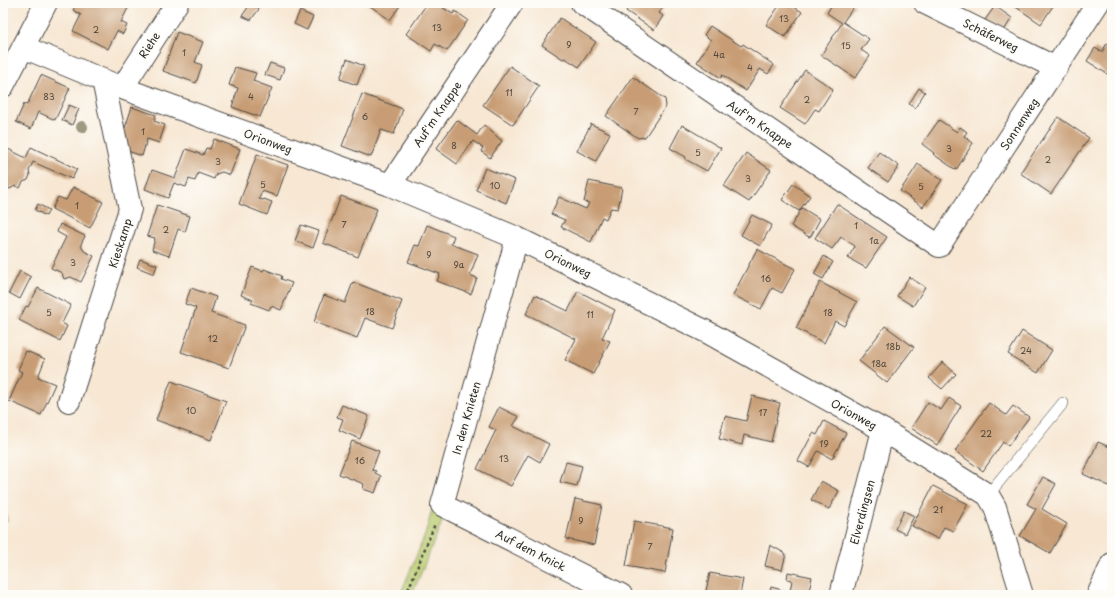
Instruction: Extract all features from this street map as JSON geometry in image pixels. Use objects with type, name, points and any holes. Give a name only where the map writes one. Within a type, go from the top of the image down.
[{"type":"street","points":[[3,86],[13,58],[46,3]]},
{"type":"street","name":"Riehe","points":[[113,84],[177,3]]},
{"type":"street","name":"Auf'm Knappe","points":[[390,185],[512,3]]},
{"type":"street","name":"Auf'm Knappe","points":[[582,3],[939,246]]},
{"type":"street","name":"Schäferweg","points":[[926,3],[1056,68]]},
{"type":"street","points":[[1099,3],[1112,10]]},
{"type":"street","name":"Sonnenweg","points":[[939,246],[1099,3]]},
{"type":"street","name":"Orionweg","points":[[13,58],[113,84],[390,185],[517,238],[706,332],[884,430],[988,495]]},
{"type":"street","name":"Kieskamp","points":[[69,402],[130,209],[113,84]]},
{"type":"street","name":"In den Knieten","points":[[442,505],[517,238]]},
{"type":"street","name":"Elverdingsen","points":[[841,595],[884,430]]},
{"type":"street","points":[[988,495],[995,507],[1022,595]]},
{"type":"street","name":"Auf dem Knick","points":[[442,505],[621,595]]},
{"type":"street","points":[[1098,595],[1112,564]]},
{"type":"lane","points":[[988,495],[1063,403]]},
{"type":"path","points":[[406,595],[442,505]]},
{"type":"green space","points":[[433,506],[446,512],[412,595],[400,595],[425,535]]},
{"type":"building","points":[[77,3],[130,4],[121,22],[127,25],[123,34],[117,31],[108,49],[73,31],[81,15],[73,10]]},
{"type":"building","points":[[251,3],[259,9],[251,20],[242,16]]},
{"type":"building","points":[[366,3],[402,3],[390,20]]},
{"type":"building","points":[[423,3],[447,3],[443,8],[453,14],[455,11],[468,20],[447,51],[435,44],[431,51],[406,34],[426,5]]},
{"type":"building","points":[[631,3],[667,3],[659,13],[663,16],[654,30],[626,11]]},
{"type":"building","points":[[781,3],[788,3],[802,12],[785,37],[766,25]]},
{"type":"building","points":[[833,3],[852,3],[855,5],[843,22],[869,39],[861,50],[870,56],[855,78],[821,55],[842,23],[827,13]]},
{"type":"building","points":[[1010,3],[1055,3],[1041,24]]},
{"type":"building","points":[[995,6],[1012,18],[1003,32],[985,20]]},
{"type":"building","points":[[300,11],[313,17],[307,30],[294,24]]},
{"type":"building","points":[[560,18],[596,42],[579,67],[565,58],[563,59],[542,45]]},
{"type":"building","points":[[710,26],[741,46],[743,44],[774,65],[768,74],[760,69],[746,91],[722,75],[721,78],[697,62],[711,40],[704,35]]},
{"type":"building","points":[[177,32],[203,42],[195,62],[202,65],[196,83],[163,71]]},
{"type":"building","points":[[1107,43],[1112,47],[1112,77],[1087,61],[1095,48],[1102,52]]},
{"type":"building","points":[[347,59],[364,66],[357,85],[340,79]]},
{"type":"building","points":[[270,63],[284,68],[280,80],[265,75]]},
{"type":"building","points":[[510,66],[539,86],[513,125],[483,105]]},
{"type":"building","points":[[235,67],[256,73],[253,81],[272,88],[260,117],[232,107],[238,88],[229,85]]},
{"type":"building","points":[[805,70],[833,89],[819,111],[815,109],[805,124],[780,108]]},
{"type":"building","points":[[41,75],[70,88],[55,120],[38,112],[31,129],[16,122],[24,104],[27,105]]},
{"type":"building","points":[[633,77],[665,99],[666,106],[645,137],[638,138],[606,116]]},
{"type":"building","points":[[919,88],[925,92],[915,108],[909,104]]},
{"type":"building","points":[[362,94],[403,109],[394,134],[381,130],[371,157],[342,146]]},
{"type":"building","points":[[69,105],[79,109],[72,125],[62,120]]},
{"type":"building","points":[[132,107],[156,115],[154,121],[165,125],[159,143],[147,139],[142,156],[122,149],[122,137]]},
{"type":"building","points":[[1058,117],[1089,138],[1051,194],[1020,173]]},
{"type":"building","points":[[457,120],[477,135],[484,125],[502,141],[490,158],[481,151],[483,148],[473,141],[457,164],[436,149]]},
{"type":"building","points":[[939,120],[957,132],[960,127],[967,132],[964,136],[973,143],[956,170],[933,154],[934,153],[922,144]]},
{"type":"building","points":[[591,124],[610,133],[596,161],[577,151]]},
{"type":"building","points":[[682,125],[721,148],[707,171],[685,159],[686,157],[670,148]]},
{"type":"building","points":[[214,139],[240,149],[230,175],[222,172],[216,174],[214,179],[198,173],[195,181],[189,179],[186,187],[174,183],[168,198],[145,189],[152,170],[175,178],[186,149],[203,155],[206,148],[210,149]]},
{"type":"building","points":[[31,147],[77,169],[72,179],[33,162],[29,171],[30,175],[28,180],[23,182],[20,188],[15,186],[10,189],[3,185],[3,155],[6,148],[26,158]]},
{"type":"building","points":[[879,152],[899,166],[888,182],[868,168]]},
{"type":"building","points":[[746,153],[771,170],[749,202],[724,186]]},
{"type":"building","points":[[257,154],[288,165],[277,196],[262,191],[259,199],[272,202],[267,215],[239,204]]},
{"type":"building","points":[[918,164],[942,180],[923,207],[900,191]]},
{"type":"building","points":[[485,168],[515,180],[506,203],[476,190]]},
{"type":"building","points":[[589,181],[622,188],[618,209],[611,208],[606,219],[602,217],[591,242],[561,227],[565,220],[551,214],[559,197],[586,209],[589,203],[584,202]]},
{"type":"building","points":[[793,184],[810,196],[799,211],[782,200]]},
{"type":"building","points":[[73,187],[103,202],[90,228],[52,209],[58,197],[66,200]]},
{"type":"building","points":[[341,196],[377,209],[358,257],[323,243]]},
{"type":"building","points":[[38,204],[49,210],[46,216],[35,210]]},
{"type":"building","points":[[837,204],[887,237],[866,268],[848,258],[855,246],[841,237],[832,249],[815,238]]},
{"type":"building","points":[[157,205],[190,216],[185,232],[178,229],[169,256],[152,250],[155,238],[147,236]]},
{"type":"building","points":[[802,208],[820,219],[809,237],[791,226]]},
{"type":"building","points":[[752,215],[772,225],[760,246],[741,235]]},
{"type":"building","points":[[60,224],[85,236],[81,246],[84,251],[94,256],[81,282],[71,277],[64,279],[62,273],[51,268],[66,237],[57,232]]},
{"type":"building","points":[[301,225],[319,231],[313,248],[295,241]]},
{"type":"building","points":[[427,225],[454,236],[451,244],[478,254],[470,275],[477,278],[471,294],[437,281],[440,274],[408,262],[415,245],[419,246]]},
{"type":"building","points":[[757,249],[795,269],[782,293],[772,288],[761,309],[733,295]]},
{"type":"building","points":[[824,256],[833,262],[823,279],[814,274]]},
{"type":"building","points":[[140,259],[157,265],[154,274],[137,267]]},
{"type":"building","points":[[252,267],[263,271],[264,269],[282,276],[281,279],[292,283],[281,310],[271,306],[269,310],[251,303],[253,300],[241,295]]},
{"type":"building","points":[[20,271],[31,277],[20,299],[9,293]]},
{"type":"building","points":[[909,277],[925,287],[913,306],[897,296]]},
{"type":"building","points":[[353,282],[402,301],[392,328],[365,318],[357,338],[314,322],[324,295],[345,303]]},
{"type":"building","points":[[820,282],[857,302],[844,326],[835,321],[824,343],[796,328]]},
{"type":"building","points":[[38,288],[71,305],[62,323],[67,326],[60,341],[19,320]]},
{"type":"building","points":[[191,288],[216,297],[211,313],[245,325],[229,368],[181,352],[196,308],[185,304]]},
{"type":"building","points":[[578,291],[615,310],[602,338],[610,341],[593,374],[565,360],[576,339],[526,314],[535,295],[568,311]]},
{"type":"building","points":[[885,326],[914,347],[887,383],[859,361]]},
{"type":"building","points":[[1022,331],[1052,350],[1038,373],[1008,354]]},
{"type":"building","points":[[26,351],[45,359],[38,377],[55,384],[41,415],[9,401],[22,372],[18,370]]},
{"type":"building","points":[[943,362],[956,374],[942,389],[929,378]]},
{"type":"building","points":[[171,381],[226,401],[211,440],[156,420]]},
{"type":"building","points":[[752,396],[780,403],[771,442],[744,435],[742,445],[719,439],[725,416],[746,421]]},
{"type":"building","points":[[949,398],[961,406],[937,445],[911,428],[928,402],[941,410]]},
{"type":"building","points":[[989,403],[1006,415],[1013,406],[1029,417],[1008,446],[1003,442],[983,471],[955,451]]},
{"type":"building","points":[[342,405],[369,416],[360,439],[339,430],[343,419],[337,417]]},
{"type":"building","points":[[499,407],[519,417],[513,426],[549,444],[540,462],[528,455],[511,486],[477,469],[496,430],[489,427]]},
{"type":"building","points":[[824,421],[846,433],[832,459],[818,451],[809,467],[798,461],[813,433],[817,435]]},
{"type":"building","points":[[352,441],[379,451],[372,470],[376,471],[375,473],[381,476],[375,493],[363,489],[364,484],[339,474]]},
{"type":"building","points":[[1098,442],[1112,448],[1112,479],[1109,486],[1083,474]]},
{"type":"building","points":[[566,462],[582,466],[577,486],[560,482]]},
{"type":"building","points":[[1043,477],[1056,484],[1042,509],[1067,524],[1050,553],[1020,536],[1036,509],[1027,504]]},
{"type":"building","points":[[821,481],[839,491],[829,509],[811,500]]},
{"type":"building","points":[[933,486],[968,504],[953,531],[944,527],[938,539],[912,526]]},
{"type":"building","points":[[575,499],[602,505],[594,545],[566,539]]},
{"type":"building","points":[[6,509],[8,522],[3,522],[3,510]]},
{"type":"building","points":[[904,511],[914,516],[905,534],[895,529]]},
{"type":"building","points":[[634,521],[673,528],[665,573],[626,566]]},
{"type":"building","points":[[770,545],[786,554],[782,570],[765,566]]},
{"type":"building","points":[[788,572],[812,577],[808,595],[769,595],[771,587],[790,592],[792,580],[787,579]]},
{"type":"building","points":[[710,573],[743,579],[740,595],[705,595]]}]
